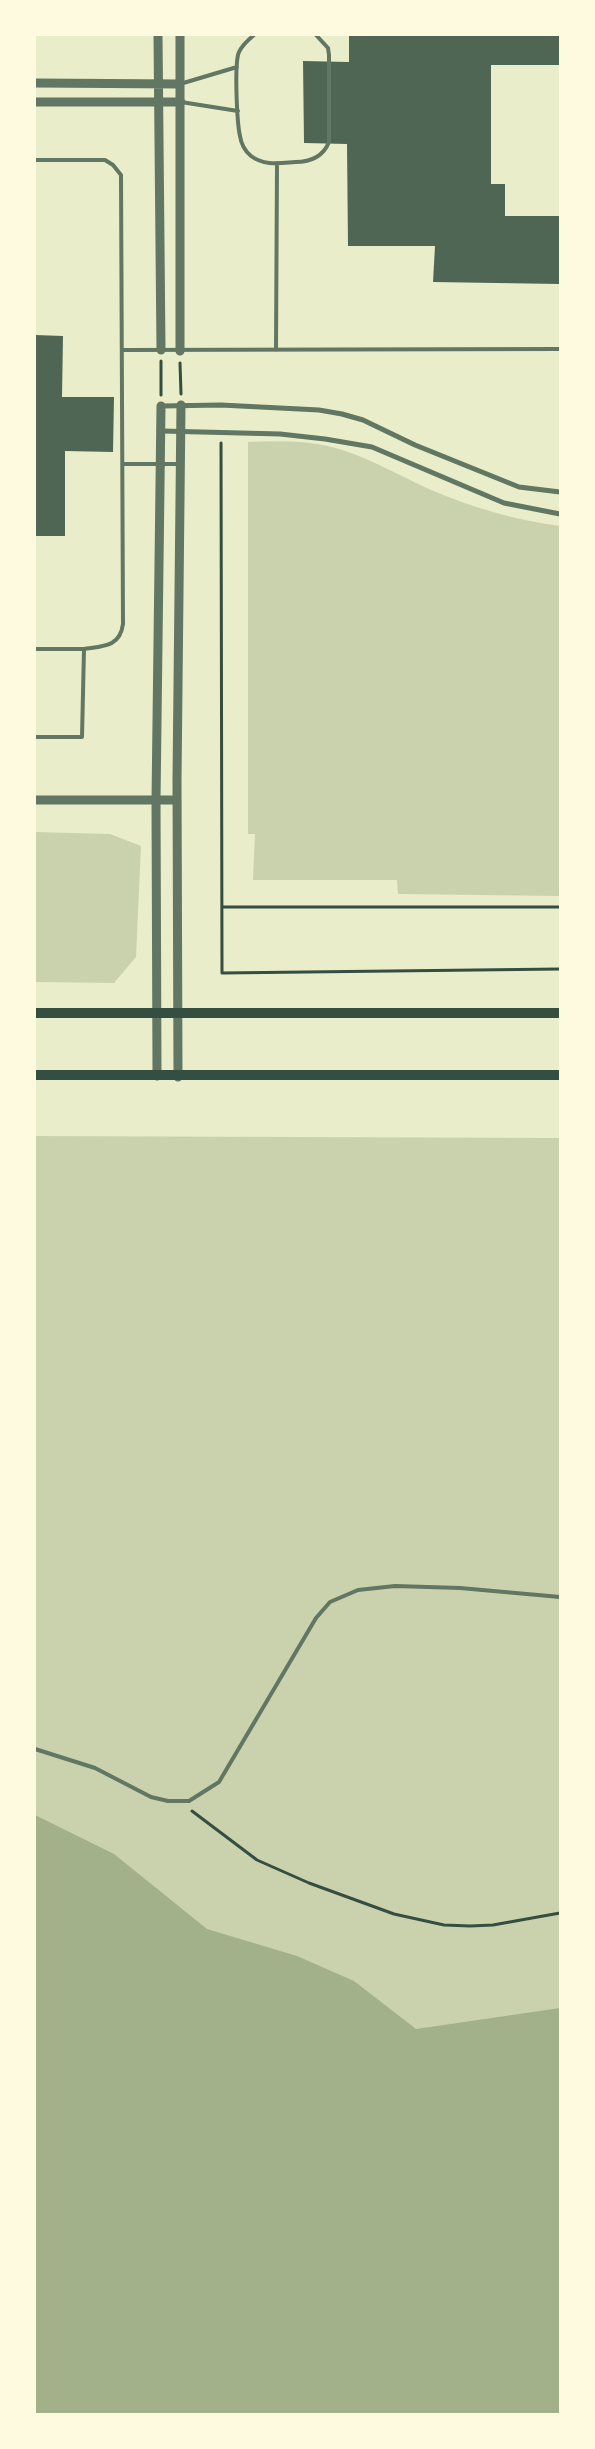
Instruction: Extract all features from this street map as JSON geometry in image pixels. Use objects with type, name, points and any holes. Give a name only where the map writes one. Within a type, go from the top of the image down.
[{"type":"main road","points":[[35,1013],[560,1013]]},
{"type":"main road","points":[[35,1075],[560,1075]]},
{"type":"street","points":[[158,35],[161,350]]},
{"type":"street","points":[[180,35],[180,351]]},
{"type":"street","points":[[35,83],[180,84]]},
{"type":"street","points":[[35,102],[181,102]]},
{"type":"street","points":[[178,1076],[177,800],[181,405]]},
{"type":"street","points":[[156,1076],[156,800],[161,406],[181,405],[319,410],[342,414],[363,420],[415,446],[519,486],[560,492]]},
{"type":"street","points":[[162,432],[280,434],[372,447],[504,503],[560,514]]},
{"type":"street","points":[[35,800],[177,800]]},
{"type":"lane","points":[[254,35],[239,52],[237,67],[240,136],[248,152],[262,162],[277,163],[303,162],[314,159],[323,152],[329,142],[329,55],[328,48],[316,35]]},
{"type":"lane","points":[[180,84],[237,67]]},
{"type":"lane","points":[[181,102],[238,111]]},
{"type":"lane","points":[[35,160],[105,160],[113,165],[121,175],[123,464],[122,632],[111,645],[85,649],[35,649]]},
{"type":"lane","points":[[276,350],[277,163]]},
{"type":"lane","points":[[122,350],[560,349]]},
{"type":"lane","points":[[123,464],[181,464]]},
{"type":"lane","points":[[35,737],[82,737],[85,649]]},
{"type":"lane","points":[[35,1749],[95,1768],[151,1797],[189,1801],[219,1782],[311,1625],[330,1602],[358,1590],[395,1586],[460,1588],[560,1597]]},
{"type":"path","points":[[161,350],[161,406]]},
{"type":"path","points":[[180,351],[181,405]]},
{"type":"path","points":[[221,433],[222,973],[560,970]]},
{"type":"path","points":[[222,907],[560,907]]},
{"type":"path","points":[[178,1801],[257,1860],[310,1883],[394,1914],[444,1925],[470,1926],[493,1925],[560,1913]]},
{"type":"shaded area","points":[[248,442],[298,442],[328,446],[367,459],[460,502],[493,512],[560,526],[560,896],[398,894],[397,880],[253,880],[255,834],[248,834]]},
{"type":"shaded area","points":[[35,832],[110,834],[141,846],[136,957],[114,983],[35,982]]},
{"type":"shaded area","points":[[35,1136],[560,1138],[560,2414],[35,2414]]},
{"type":"shaded area","points":[[35,1815],[114,1854],[207,1929],[297,1956],[354,1981],[416,2029],[560,2008],[560,2414],[35,2414]]},
{"type":"building","points":[[349,35],[560,35],[560,65],[491,65],[491,184],[505,184],[505,216],[560,216],[560,284],[433,282],[435,246],[348,246],[347,144],[304,143],[303,61],[349,62]]},
{"type":"building","points":[[35,335],[63,336],[62,397],[114,397],[113,452],[65,451],[65,536],[35,536]]}]
